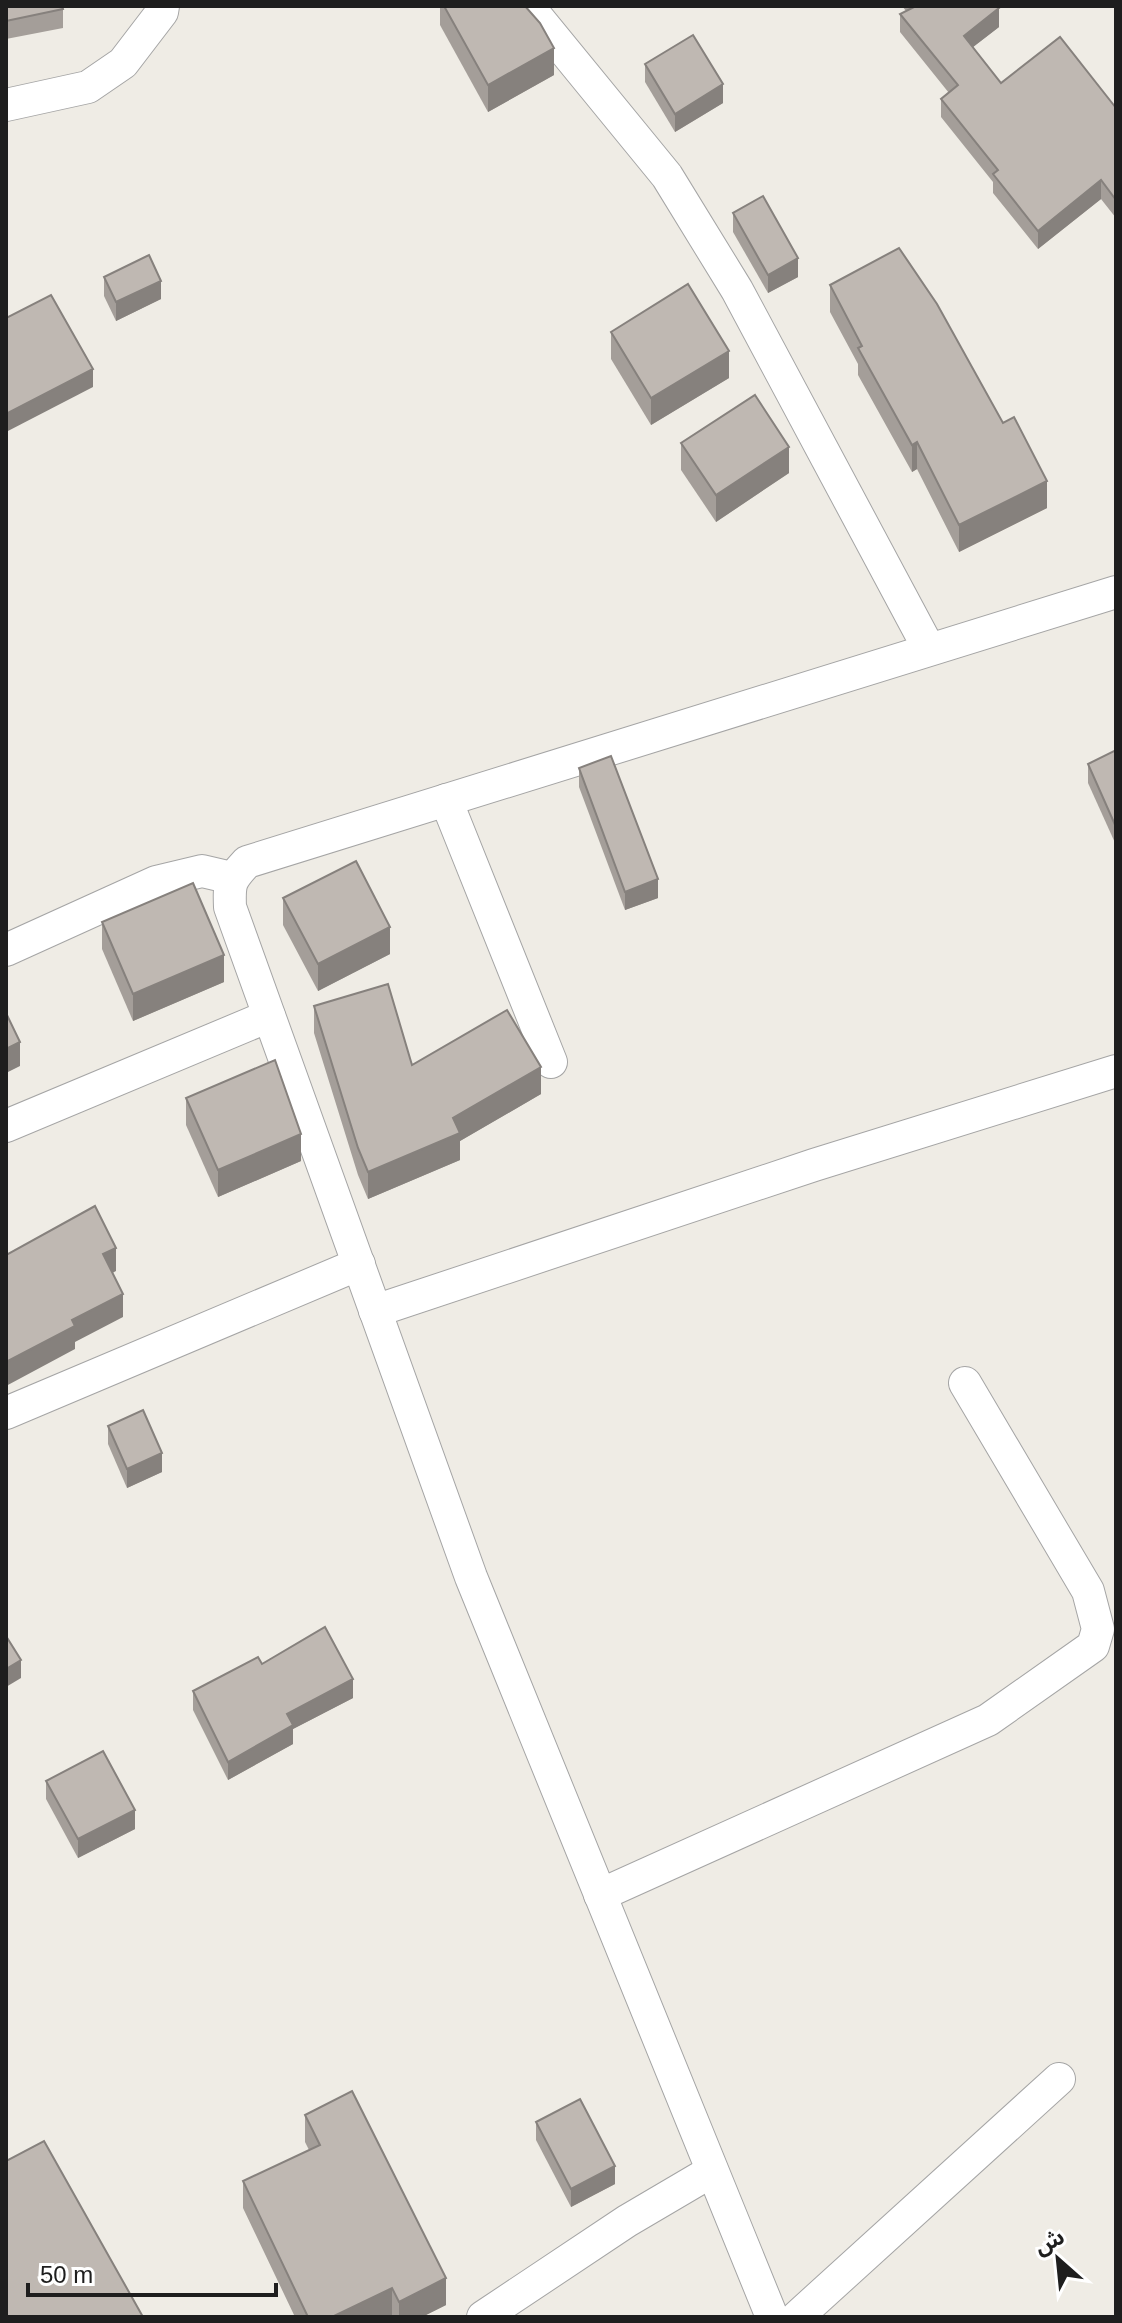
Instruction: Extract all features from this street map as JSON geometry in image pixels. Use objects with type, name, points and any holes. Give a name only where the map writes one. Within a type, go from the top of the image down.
[{"type":"street","points":[[6,105],[88,87],[123,63],[162,12],[163,6]]},
{"type":"street","points":[[528,6],[667,176],[737,290],[929,649]]},
{"type":"street","points":[[772,2317],[471,1577],[230,907],[232,878],[247,862],[1116,592]]},
{"type":"street","points":[[446,800],[551,1062]]},
{"type":"street","points":[[6,950],[156,882],[202,871],[232,878]]},
{"type":"street","points":[[6,1126],[269,1016]]},
{"type":"street","points":[[375,1311],[814,1165],[1116,1071]]},
{"type":"street","points":[[6,1413],[359,1264]]},
{"type":"street","points":[[600,1895],[988,1720],[1093,1646],[1098,1629],[1088,1591],[965,1383]]},
{"type":"street","points":[[797,2317],[1059,2079]]},
{"type":"street","points":[[483,2317],[627,2221],[712,2171]]},
{"type":"building","points":[[6,6],[62,6],[63,9],[6,21]]},
{"type":"building","points":[[444,6],[525,6],[540,23],[554,48],[488,85]]},
{"type":"building","points":[[916,6],[997,6],[999,8],[964,36],[1001,83],[1060,37],[1116,108],[1116,200],[1101,180],[1038,231],[993,174],[998,170],[941,99],[958,85],[900,14]]},
{"type":"building","points":[[693,35],[723,84],[675,114],[645,64]]},
{"type":"building","points":[[763,196],[798,258],[768,275],[733,213]]},
{"type":"building","points":[[899,248],[937,304],[1003,423],[1014,417],[1047,481],[959,525],[917,442],[912,445],[858,348],[862,346],[830,285]]},
{"type":"building","points":[[149,255],[161,281],[116,302],[104,277]]},
{"type":"building","points":[[688,284],[729,351],[651,398],[611,332]]},
{"type":"building","points":[[51,295],[93,369],[6,414],[6,318]]},
{"type":"building","points":[[755,395],[789,447],[716,495],[681,443]]},
{"type":"building","points":[[1116,750],[1116,827],[1088,764]]},
{"type":"building","points":[[611,756],[658,879],[625,892],[579,768]]},
{"type":"building","points":[[356,861],[390,927],[318,964],[283,898]]},
{"type":"building","points":[[193,883],[224,955],[133,994],[102,922]]},
{"type":"building","points":[[388,984],[412,1065],[507,1010],[541,1067],[453,1118],[460,1133],[368,1172],[314,1006]]},
{"type":"building","points":[[6,1013],[20,1042],[6,1049]]},
{"type":"building","points":[[275,1060],[301,1134],[218,1170],[186,1098]]},
{"type":"building","points":[[95,1206],[116,1248],[103,1254],[123,1294],[72,1320],[75,1326],[6,1362],[6,1255]]},
{"type":"building","points":[[143,1410],[162,1453],[127,1469],[108,1426]]},
{"type":"building","points":[[325,1627],[353,1679],[287,1714],[293,1725],[228,1762],[193,1691],[258,1657],[262,1664]]},
{"type":"building","points":[[6,1636],[21,1660],[6,1669]]},
{"type":"building","points":[[103,1751],[135,1810],[78,1839],[46,1781]]},
{"type":"building","points":[[352,2091],[446,2278],[399,2302],[392,2288],[332,2317],[308,2317],[243,2181],[320,2145],[305,2115]]},
{"type":"building","points":[[580,2099],[615,2166],[571,2189],[536,2122]]},
{"type":"building","points":[[44,2141],[143,2317],[6,2317],[6,2161]]}]
